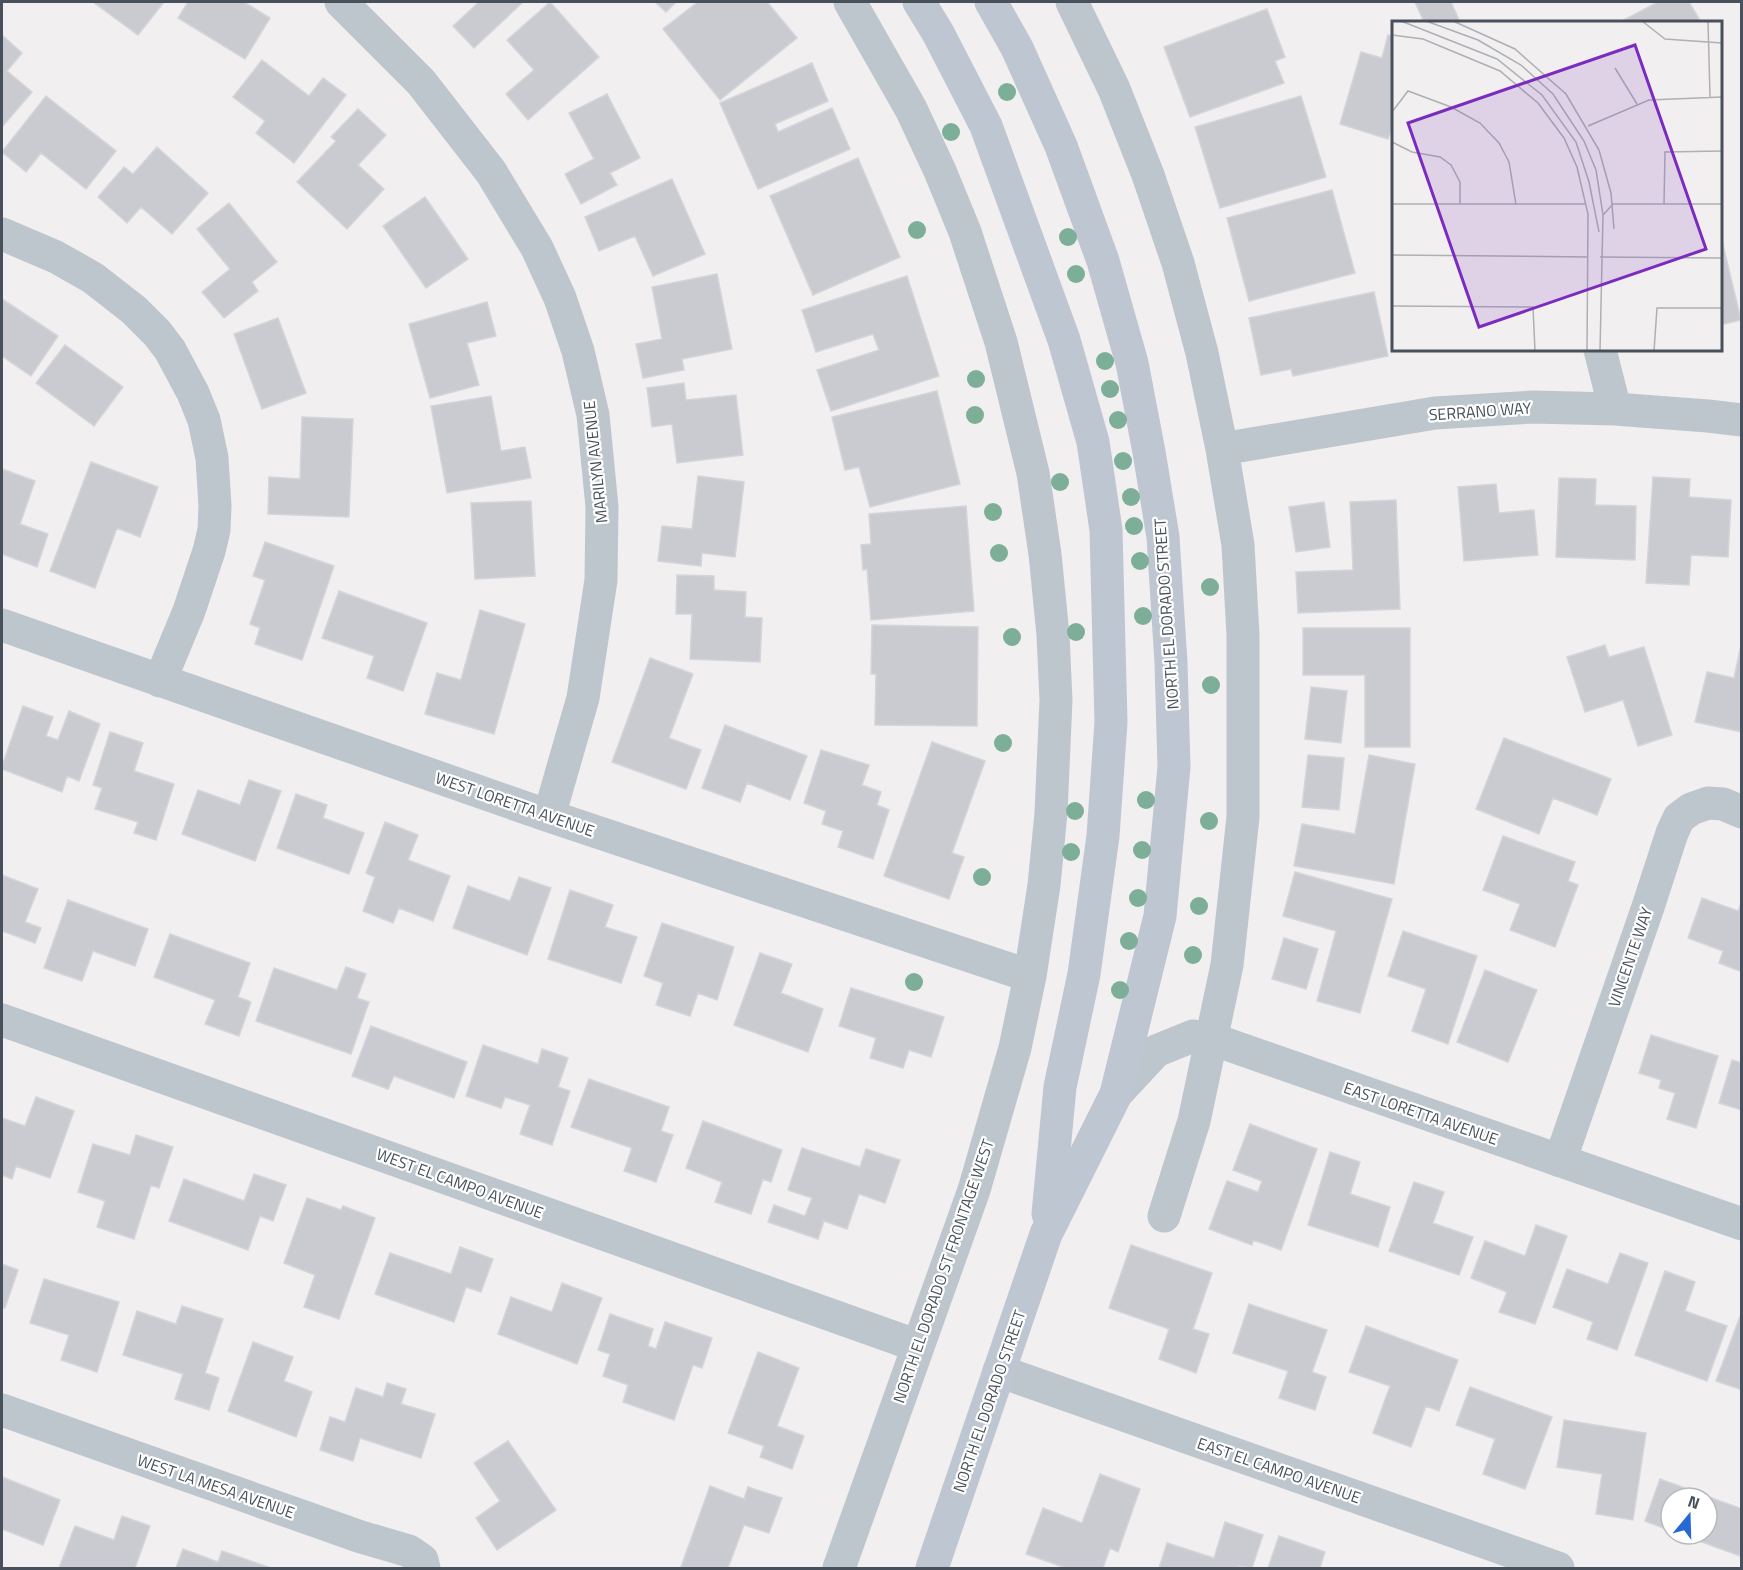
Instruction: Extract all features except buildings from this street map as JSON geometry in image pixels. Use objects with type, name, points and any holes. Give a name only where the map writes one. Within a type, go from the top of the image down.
[{"type":"main road","name":"NORTH EL DORADO STREET","points":[[919,2],[938,33],[986,126],[1064,340],[1093,442],[1106,530],[1111,722],[1103,836],[1084,974],[1060,1087],[1046,1234]]},
{"type":"main road","name":"NORTH EL DORADO STREET","points":[[932,1569],[1046,1234],[1116,1094],[1160,916],[1174,767],[1172,663],[1163,537],[1132,363],[1103,261],[1061,146],[1017,48],[991,2]]},
{"type":"street","name":"MARILYN AVENUE","points":[[341,2],[422,82],[491,172],[537,248],[560,298],[578,351],[593,416],[599,473],[602,507],[602,580],[583,698],[549,816]]},
{"type":"street","name":"NORTH EL DORADO ST FRONTAGE WEST","points":[[839,1569],[974,1190],[1015,1048],[1030,976],[1044,885],[1051,813],[1056,700],[1053,635],[1045,554],[1033,473],[1001,342],[964,232],[940,171],[911,109],[850,2]]},
{"type":"street","points":[[1072,2],[1114,89],[1148,175],[1178,263],[1202,352],[1222,449],[1238,545],[1243,635],[1243,817],[1227,965],[1194,1121],[1164,1216]]},
{"type":"street","points":[[2,234],[56,257],[93,278],[134,310],[158,333],[170,350],[194,393],[204,420],[212,458],[214,530],[189,611],[160,681]]},
{"type":"street","points":[[1600,351],[1615,409]]},
{"type":"street","name":"SERRANO WAY","points":[[1222,449],[1436,413],[1533,407],[1615,409],[1742,420]]},
{"type":"street","name":"WEST LORETTA AVENUE","points":[[2,625],[549,816],[1030,976]]},
{"type":"street","name":"VINCENTE WAY","points":[[1560,1161],[1679,818],[1691,809],[1708,803],[1723,804],[1742,812]]},
{"type":"street","name":"WEST EL CAMPO AVENUE","points":[[2,1020],[918,1346]]},
{"type":"street","name":"EAST LORETTA AVENUE","points":[[1116,1094],[1156,1051],[1193,1036],[1212,1040],[1742,1224]]},
{"type":"street","name":"EAST EL CAMPO AVENUE","points":[[999,1371],[1558,1569]]},
{"type":"street","name":"WEST LA MESA AVENUE","points":[[2,1410],[362,1537],[409,1551],[422,1560],[424,1569]]}]
